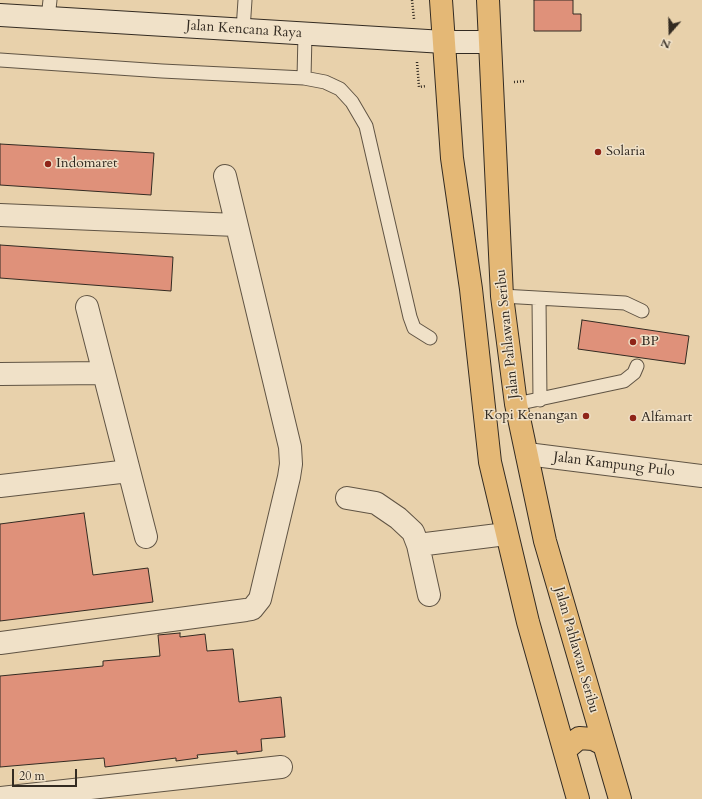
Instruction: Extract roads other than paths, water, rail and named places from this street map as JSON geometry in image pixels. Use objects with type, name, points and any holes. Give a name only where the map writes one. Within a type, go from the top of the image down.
[{"type":"main road","points":[[441,0],[452,158],[471,289],[488,450],[506,534],[528,622],[578,799]]},
{"type":"main road","name":"Jalan Pahlawan Seribu","points":[[488,0],[502,296],[516,404],[545,541],[620,799]]},
{"type":"main road","points":[[564,750],[579,738],[593,739],[604,744]]},
{"type":"street","name":"Jalan Kencana Raya","points":[[0,16],[49,9],[243,30],[444,42],[489,42]]},
{"type":"street","points":[[0,643],[252,609],[260,599],[289,477],[290,447],[225,176]]},
{"type":"street","points":[[0,215],[236,225]]},
{"type":"street","points":[[87,307],[146,537]]},
{"type":"street","points":[[0,374],[104,373]]},
{"type":"street","name":"Jalan Kampung Pulo","points":[[527,454],[702,476]]},
{"type":"street","points":[[0,486],[129,471]]},
{"type":"street","points":[[347,498],[376,503],[398,518],[413,532],[418,545],[429,595]]},
{"type":"street","points":[[418,545],[506,534]]},
{"type":"street","points":[[0,798],[281,766]]},
{"type":"lane","points":[[243,30],[245,0]]},
{"type":"lane","points":[[304,78],[305,34]]},
{"type":"lane","points":[[0,60],[162,71],[304,78],[325,82],[340,88],[352,102],[366,126],[412,323],[414,328],[430,338]]},
{"type":"lane","points":[[502,296],[626,303],[642,311]]},
{"type":"lane","points":[[539,299],[540,400]]},
{"type":"lane","points":[[516,404],[624,381],[634,373],[636,366]]},
{"type":"place","name":"Solaria","points":[[598,152]]},
{"type":"place","name":"Indomaret","points":[[48,164]]},
{"type":"place","name":"BP","points":[[633,342]]},
{"type":"place","name":"Kopi Kenangan","points":[[586,416]]},
{"type":"place","name":"Alfamart","points":[[633,418]]}]
